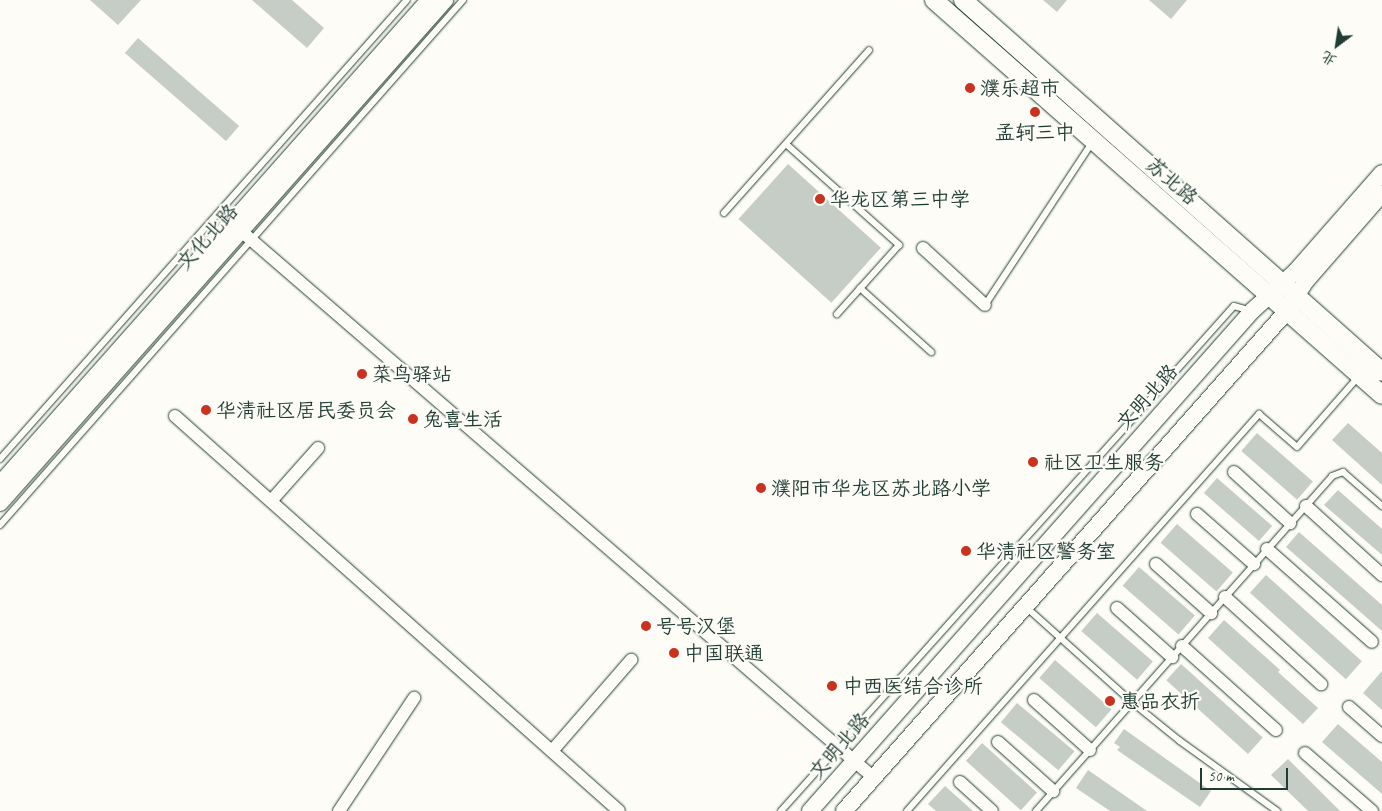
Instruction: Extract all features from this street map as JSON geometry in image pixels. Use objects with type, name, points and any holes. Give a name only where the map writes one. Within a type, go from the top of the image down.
[{"type":"main road","name":"苏北路","points":[[934,0],[1270,296],[1291,304],[1382,372]]},
{"type":"main road","name":"苏北路","points":[[963,0],[1283,284],[1291,304],[1360,376],[1382,395]]},
{"type":"street","name":"文化北路","points":[[0,484],[429,0]]},
{"type":"street","name":"文化北路","points":[[0,503],[247,235],[445,0]]},
{"type":"street","name":"文明北路","points":[[810,811],[1252,312],[1283,284],[1382,174]]},
{"type":"street","points":[[844,811],[1291,304],[1306,281],[1382,194]]},
{"type":"street","points":[[247,235],[874,778]]},
{"type":"street","points":[[923,248],[986,306]]},
{"type":"street","points":[[175,416],[619,811]]},
{"type":"street","points":[[271,502],[318,448]]},
{"type":"street","points":[[1234,472],[1290,523]]},
{"type":"street","points":[[1306,506],[1382,575]]},
{"type":"street","points":[[1197,514],[1254,564]]},
{"type":"street","points":[[1267,549],[1372,642]]},
{"type":"street","points":[[1156,564],[1211,613]]},
{"type":"street","points":[[1226,597],[1321,684]]},
{"type":"street","points":[[1117,608],[1172,658]]},
{"type":"street","points":[[1182,646],[1276,730]]},
{"type":"street","points":[[552,751],[631,660]]},
{"type":"street","points":[[339,811],[414,698]]},
{"type":"street","points":[[1034,700],[1090,750]]},
{"type":"street","points":[[1349,707],[1382,736]]},
{"type":"street","points":[[998,742],[1053,791]]},
{"type":"street","points":[[1305,753],[1372,811]]},
{"type":"street","points":[[960,782],[992,811]]},
{"type":"lane","points":[[0,459],[407,0]]},
{"type":"lane","points":[[0,525],[247,235],[463,0]]},
{"type":"lane","points":[[724,213],[869,50]]},
{"type":"lane","points":[[986,306],[1094,140]]},
{"type":"lane","points":[[786,144],[899,245],[837,314]]},
{"type":"lane","points":[[860,288],[931,352]]},
{"type":"lane","points":[[782,811],[1234,306],[1252,312]]},
{"type":"lane","points":[[907,811],[1259,414],[1297,447],[1360,376]]},
{"type":"lane","points":[[1036,811],[1332,476],[1343,472],[1382,506]]},
{"type":"lane","points":[[1025,606],[1180,741],[1277,811]]},
{"type":"building","points":[[90,0],[141,0],[118,25]]},
{"type":"building","points":[[252,0],[292,0],[324,28],[307,48]]},
{"type":"building","points":[[1043,0],[1067,0],[1057,12]]},
{"type":"building","points":[[1149,0],[1187,0],[1171,19]]},
{"type":"building","points":[[138,38],[239,126],[226,141],[125,53]]},
{"type":"building","points":[[788,164],[881,248],[831,303],[738,219]]},
{"type":"building","points":[[1348,423],[1382,453],[1382,485],[1332,440]]},
{"type":"building","points":[[1257,433],[1313,482],[1297,500],[1241,451]]},
{"type":"building","points":[[1217,478],[1272,526],[1259,541],[1204,493]]},
{"type":"building","points":[[1338,490],[1382,529],[1382,555],[1324,505]]},
{"type":"building","points":[[1177,524],[1233,573],[1216,591],[1161,543]]},
{"type":"building","points":[[1299,532],[1382,605],[1382,631],[1286,547]]},
{"type":"building","points":[[1139,567],[1195,616],[1178,634],[1123,586]]},
{"type":"building","points":[[1266,575],[1362,661],[1346,679],[1250,593]]},
{"type":"building","points":[[1097,613],[1153,662],[1137,680],[1081,631]]},
{"type":"building","points":[[1224,620],[1280,670],[1278,672],[1318,708],[1303,724],[1208,638]]},
{"type":"building","points":[[1055,660],[1112,709],[1096,727],[1039,678]]},
{"type":"building","points":[[1181,664],[1263,738],[1248,754],[1166,680]]},
{"type":"building","points":[[1382,671],[1382,710],[1363,693]]},
{"type":"building","points":[[1017,703],[1074,751],[1058,770],[1001,722]]},
{"type":"building","points":[[1338,724],[1382,762],[1382,794],[1322,742]]},
{"type":"building","points":[[1124,729],[1211,791],[1200,807],[1117,750],[1120,747],[1114,743]]},
{"type":"building","points":[[982,743],[1037,793],[1021,810],[966,761]]},
{"type":"building","points":[[1288,759],[1340,811],[1308,811],[1271,775]]},
{"type":"building","points":[[1088,770],[1147,811],[1110,811],[1076,788]]},
{"type":"building","points":[[945,786],[973,811],[936,811],[928,804]]},
{"type":"place","name":"濮乐超市","points":[[970,88]]},
{"type":"place","name":"孟轲三中","points":[[1035,112]]},
{"type":"place","name":"华龙区第三中学","points":[[820,199]]},
{"type":"place","name":"菜鸟驿站","points":[[362,374]]},
{"type":"place","name":"华清社区居民委员会","points":[[206,410]]},
{"type":"place","name":"兔喜生活","points":[[413,419]]},
{"type":"place","name":"社区卫生服务","points":[[1033,462]]},
{"type":"place","name":"濮阳市华龙区苏北路小学","points":[[761,488]]},
{"type":"place","name":"华清社区警务室","points":[[966,551]]},
{"type":"place","name":"号号汉堡","points":[[646,626]]},
{"type":"place","name":"中国联通","points":[[674,653]]},
{"type":"place","name":"中西医结合诊所","points":[[832,686]]},
{"type":"place","name":"惠品衣折","points":[[1110,701]]}]
